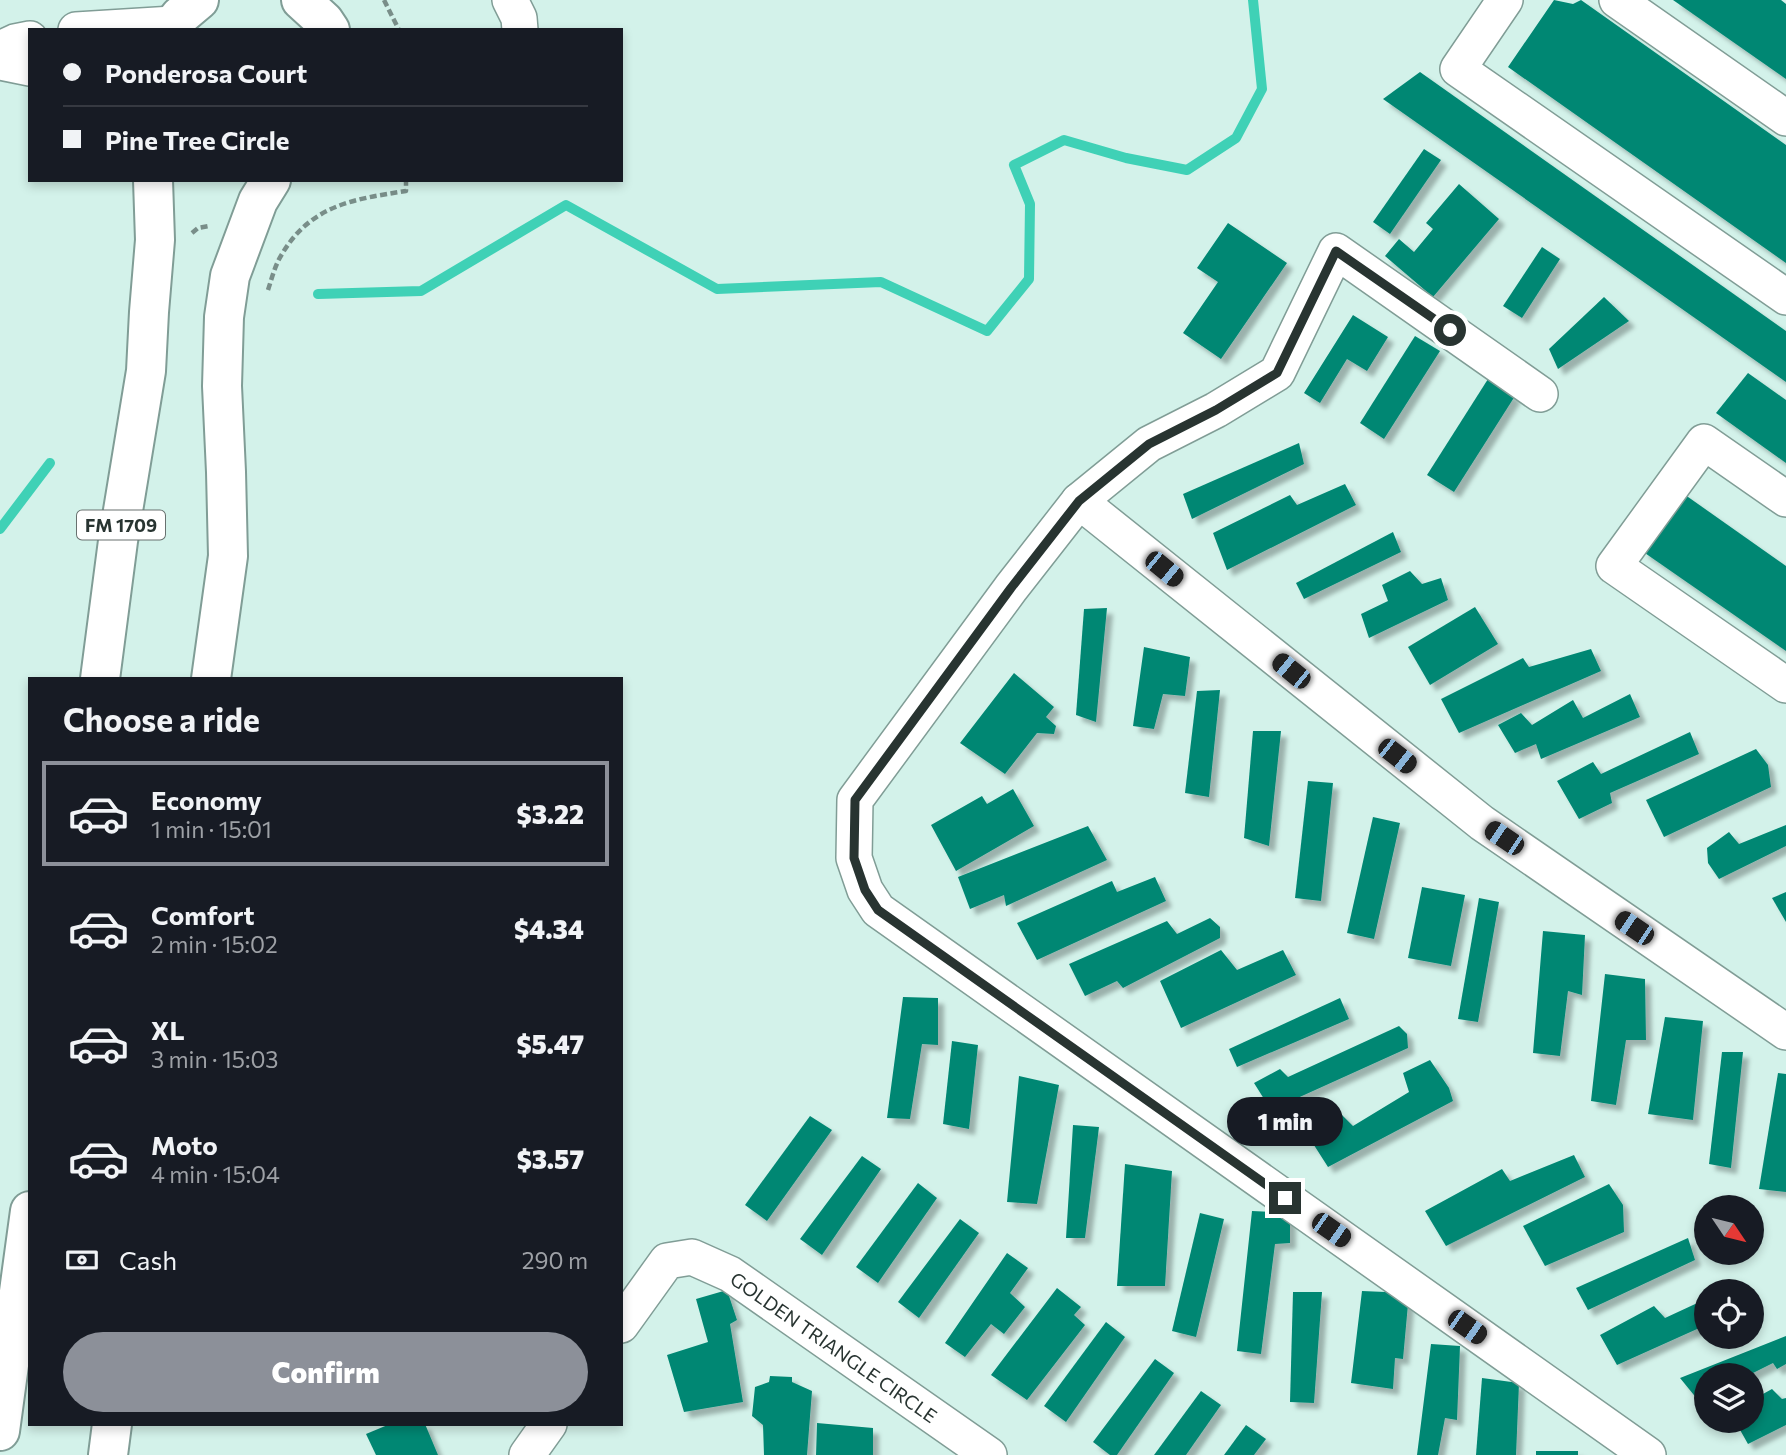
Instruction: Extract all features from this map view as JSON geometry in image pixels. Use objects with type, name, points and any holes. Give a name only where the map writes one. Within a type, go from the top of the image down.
[{"type":"main road","name":"FM 1709","points":[[100,677],[118,541],[146,372],[155,240],[153,182]]},
{"type":"main road","points":[[211,677],[228,555],[222,386],[225,317],[230,276],[258,201],[270,182]]},
{"type":"main road","points":[[0,1431],[28,1226]]},
{"type":"main road","points":[[108,1455],[112,1426]]},
{"type":"street","points":[[510,0],[519,18],[520,28]]},
{"type":"street","points":[[1505,0],[1458,69],[1786,297]]},
{"type":"street","points":[[1618,0],[1786,118]]},
{"type":"street","points":[[89,28],[182,14]]},
{"type":"street","points":[[0,50],[15,42],[28,39]]},
{"type":"street","points":[[0,62],[28,68]]},
{"type":"street","points":[[1541,394],[1336,251],[1277,373],[1216,410],[1149,444],[1079,501],[1011,588],[855,800],[854,858],[865,890],[878,910],[1648,1455]]},
{"type":"street","points":[[1786,499],[1704,442],[1614,566],[1786,685]]},
{"type":"street","points":[[1079,501],[1482,824],[1786,1032]]},
{"type":"street","name":"GOLDEN TRIANGLE CIRCLE","points":[[623,1322],[667,1261],[692,1257],[730,1274],[989,1455]]},
{"type":"street","points":[[527,1455],[548,1426]]},
{"type":"path","points":[[384,0],[397,28]]},
{"type":"path","points":[[267,291],[280,257],[293,237],[312,218],[335,206],[361,198],[406,191],[406,182]]},
{"type":"path","points":[[155,240],[181,240],[198,228],[209,226],[222,228],[280,257]]},
{"type":"building","points":[[1554,0],[1573,4],[1581,0],[1786,145],[1786,263],[1508,67]]},
{"type":"building","points":[[1673,0],[1781,0],[1786,4],[1786,79]]},
{"type":"building","points":[[1420,72],[1786,331],[1786,382],[1383,99]]},
{"type":"building","points":[[1424,149],[1441,160],[1390,234],[1373,222]]},
{"type":"building","points":[[1459,184],[1499,219],[1433,297],[1385,256],[1399,239],[1414,252],[1433,229],[1426,223]]},
{"type":"building","points":[[1228,223],[1287,263],[1221,359],[1183,333],[1218,282],[1197,268]]},
{"type":"building","points":[[1542,247],[1560,259],[1522,318],[1503,306]]},
{"type":"building","points":[[1604,297],[1629,321],[1558,369],[1549,349]]},
{"type":"building","points":[[1353,315],[1388,337],[1367,371],[1347,359],[1320,403],[1304,393]]},
{"type":"building","points":[[1415,336],[1440,351],[1384,439],[1360,423]]},
{"type":"building","points":[[1748,373],[1786,400],[1786,463],[1716,413]]},
{"type":"building","points":[[1488,379],[1515,396],[1454,492],[1427,475]]},
{"type":"building","points":[[1299,443],[1304,464],[1192,519],[1183,494]]},
{"type":"building","points":[[1345,484],[1356,505],[1227,570],[1213,533],[1290,495],[1297,505]]},
{"type":"building","points":[[1681,492],[1786,566],[1786,651],[1642,551]]},
{"type":"building","points":[[1393,532],[1401,552],[1304,599],[1296,583]]},
{"type":"building","points":[[1410,571],[1422,584],[1441,578],[1448,600],[1369,638],[1361,614],[1388,601],[1382,585]]},
{"type":"building","points":[[1475,607],[1498,644],[1430,685],[1408,647]]},
{"type":"building","points":[[1107,608],[1096,722],[1076,715],[1084,609]]},
{"type":"building","points":[[1144,647],[1190,657],[1185,696],[1163,694],[1154,729],[1133,726]]},
{"type":"building","points":[[1591,649],[1601,671],[1459,733],[1441,699],[1523,658],[1529,667]]},
{"type":"building","points":[[1014,673],[1054,707],[1046,717],[1056,726],[1054,734],[1037,733],[1005,774],[960,743]]},
{"type":"building","points":[[1220,690],[1209,797],[1185,793],[1197,691]]},
{"type":"building","points":[[1630,694],[1640,717],[1541,759],[1536,744],[1515,753],[1498,725],[1521,713],[1532,725],[1573,700],[1583,718]]},
{"type":"building","points":[[1253,731],[1281,731],[1269,846],[1244,838]]},
{"type":"building","points":[[1690,732],[1699,754],[1610,793],[1612,803],[1579,819],[1557,781],[1593,762],[1601,774]]},
{"type":"building","points":[[1756,749],[1768,765],[1771,787],[1664,837],[1646,800]]},
{"type":"building","points":[[1308,781],[1333,783],[1321,901],[1295,898]]},
{"type":"building","points":[[1013,789],[1034,826],[956,871],[931,825],[982,796],[987,804]]},
{"type":"building","points":[[1373,817],[1400,823],[1374,939],[1347,933]]},
{"type":"building","points":[[1786,825],[1786,846],[1719,879],[1708,863],[1707,848],[1729,832],[1739,844]]},
{"type":"building","points":[[1088,826],[1107,860],[1006,906],[1004,895],[970,909],[958,877]]},
{"type":"building","points":[[1155,877],[1166,901],[1037,960],[1017,923],[1112,881],[1117,892]]},
{"type":"building","points":[[1422,887],[1465,895],[1451,966],[1408,958]]},
{"type":"building","points":[[1786,892],[1786,922],[1772,898]]},
{"type":"building","points":[[1479,898],[1499,902],[1478,1022],[1458,1019]]},
{"type":"building","points":[[1210,918],[1220,927],[1220,938],[1123,988],[1117,981],[1085,996],[1069,964],[1167,921],[1177,934]]},
{"type":"building","points":[[1543,931],[1585,935],[1582,995],[1568,991],[1560,1056],[1533,1053]]},
{"type":"building","points":[[1221,950],[1237,970],[1283,950],[1296,975],[1181,1028],[1160,981]]},
{"type":"building","points":[[1605,974],[1645,979],[1646,1040],[1626,1040],[1616,1105],[1591,1101]]},
{"type":"building","points":[[903,997],[938,998],[938,1045],[922,1044],[910,1119],[887,1118]]},
{"type":"building","points":[[1340,998],[1349,1019],[1237,1067],[1229,1049]]},
{"type":"building","points":[[1665,1017],[1703,1021],[1693,1120],[1648,1114]]},
{"type":"building","points":[[1399,1026],[1407,1034],[1408,1048],[1271,1110],[1254,1083],[1280,1069],[1288,1077]]},
{"type":"building","points":[[952,1041],[978,1045],[969,1129],[943,1124]]},
{"type":"building","points":[[1722,1052],[1743,1052],[1731,1168],[1709,1164]]},
{"type":"building","points":[[1430,1060],[1449,1088],[1453,1101],[1328,1167],[1305,1131],[1339,1112],[1353,1126],[1409,1092],[1403,1073]]},
{"type":"building","points":[[1778,1073],[1786,1074],[1786,1192],[1759,1189]]},
{"type":"building","points":[[1019,1076],[1059,1085],[1037,1204],[1007,1202]]},
{"type":"building","points":[[810,1116],[832,1130],[767,1221],[745,1205]]},
{"type":"building","points":[[1073,1125],[1099,1127],[1085,1238],[1066,1238]]},
{"type":"building","points":[[1574,1155],[1585,1177],[1446,1246],[1425,1211],[1502,1169],[1510,1181]]},
{"type":"building","points":[[862,1156],[881,1169],[822,1255],[800,1239]]},
{"type":"building","points":[[1125,1164],[1172,1171],[1165,1286],[1117,1286]]},
{"type":"building","points":[[918,1183],[937,1198],[878,1283],[856,1267]]},
{"type":"building","points":[[1609,1184],[1623,1205],[1624,1232],[1545,1266],[1523,1226]]},
{"type":"building","points":[[1252,1211],[1290,1213],[1290,1243],[1275,1244],[1261,1354],[1237,1351]]},
{"type":"building","points":[[1200,1213],[1224,1219],[1196,1337],[1172,1331]]},
{"type":"building","points":[[960,1219],[979,1233],[919,1318],[898,1302]]},
{"type":"building","points":[[1688,1238],[1694,1260],[1588,1310],[1576,1288]]},
{"type":"building","points":[[1007,1253],[1028,1268],[1010,1293],[1025,1307],[1004,1334],[991,1324],[965,1357],[945,1343]]},
{"type":"building","points":[[1057,1288],[1081,1307],[1074,1315],[1085,1325],[1027,1400],[991,1375]]},
{"type":"building","points":[[727,1290],[737,1320],[730,1324],[743,1402],[684,1412],[667,1355],[708,1342],[696,1299]]},
{"type":"building","points":[[1362,1291],[1409,1293],[1403,1359],[1395,1358],[1393,1389],[1351,1383]]},
{"type":"building","points":[[1293,1292],[1322,1292],[1314,1403],[1290,1402]]},
{"type":"building","points":[[1694,1305],[1694,1330],[1617,1365],[1600,1335],[1654,1306],[1665,1318]]},
{"type":"building","points":[[1106,1322],[1125,1337],[1066,1422],[1044,1406]]},
{"type":"building","points":[[1786,1336],[1786,1364],[1777,1369],[1773,1363],[1764,1368],[1764,1363],[1718,1363],[1753,1349],[1764,1349],[1764,1345]]},
{"type":"building","points":[[1431,1344],[1460,1346],[1457,1420],[1445,1418],[1438,1455],[1417,1455]]},
{"type":"building","points":[[1155,1359],[1174,1373],[1117,1455],[1110,1455],[1093,1442]]},
{"type":"building","points":[[1694,1372],[1694,1395],[1680,1378]]},
{"type":"building","points":[[770,1376],[792,1377],[792,1382],[812,1391],[807,1455],[764,1455],[763,1425],[752,1416],[755,1387],[769,1382]]},
{"type":"building","points":[[1482,1378],[1519,1383],[1516,1455],[1476,1455]]},
{"type":"building","points":[[1772,1389],[1782,1399],[1786,1398],[1786,1425],[1748,1444],[1742,1433],[1764,1433],[1764,1393]]},
{"type":"building","points":[[1201,1391],[1221,1405],[1186,1455],[1154,1455]]},
{"type":"building","points":[[817,1423],[873,1428],[873,1455],[816,1455]]},
{"type":"building","points":[[1246,1425],[1266,1439],[1254,1455],[1224,1455]]},
{"type":"building","points":[[385,1426],[426,1426],[438,1455],[376,1455],[366,1434]]},
{"type":"building","points":[[1536,1451],[1578,1451],[1578,1455],[1536,1455]]},
{"type":"waterway","points":[[318,294],[421,291],[566,205],[717,289],[881,282],[987,331],[1029,279],[1030,204],[1014,165],[1064,140],[1126,158],[1187,170],[1236,138],[1262,89],[1253,0]]},
{"type":"waterway","points":[[0,529],[50,463]]},
{"type":"route","points":[[1285,1198],[878,910],[865,890],[854,858],[855,800],[1011,588],[1079,501],[1149,444],[1216,410],[1277,373],[1336,251],[1450,330]]}]
